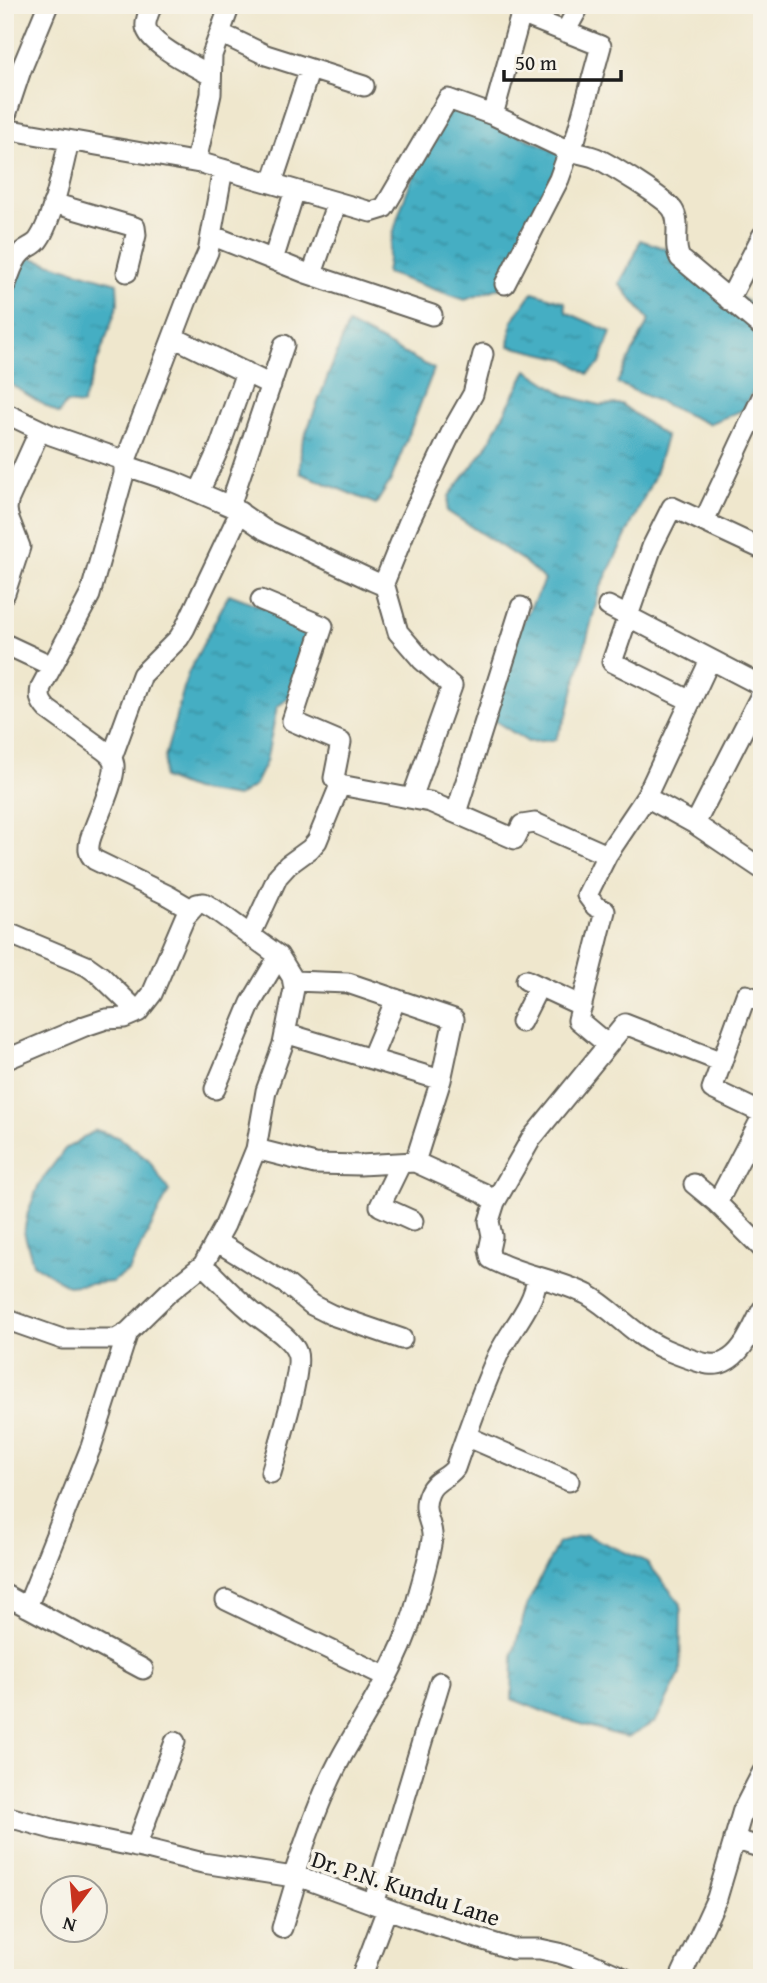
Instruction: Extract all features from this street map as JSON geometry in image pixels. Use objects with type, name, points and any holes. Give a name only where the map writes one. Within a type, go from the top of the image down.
[{"type":"street","points":[[5,118],[13,67],[48,5]]},
{"type":"street","points":[[152,5],[146,26],[149,34],[164,47],[210,75]]},
{"type":"street","points":[[196,162],[211,94],[212,55],[230,5]]},
{"type":"street","points":[[565,32],[580,5]]},
{"type":"street","points":[[493,115],[520,15],[601,46],[576,137],[559,179],[505,284]]},
{"type":"street","points":[[220,33],[266,55],[364,86]]},
{"type":"street","points":[[272,183],[310,69]]},
{"type":"street","points":[[5,129],[196,162],[371,212],[384,208],[448,99],[493,115],[569,151],[595,158],[661,198],[674,210],[676,251],[680,258],[762,327]]},
{"type":"street","points":[[5,286],[16,259],[41,237],[69,141]]},
{"type":"street","points":[[112,757],[47,709],[39,696],[41,687],[90,596],[124,474],[124,465],[208,252],[223,169]]},
{"type":"street","points":[[273,260],[295,190]]},
{"type":"street","points":[[312,274],[337,202]]},
{"type":"street","points":[[53,203],[135,227],[136,235],[127,272]]},
{"type":"street","points":[[211,235],[273,260],[432,315]]},
{"type":"street","points":[[729,300],[762,236]]},
{"type":"street","points":[[173,337],[271,384]]},
{"type":"street","points":[[191,909],[94,860],[88,848],[114,770],[112,757],[142,675],[179,638],[185,628],[235,509],[284,345]]},
{"type":"street","points":[[412,798],[452,686],[422,660],[398,632],[384,583],[408,524],[452,431],[473,394],[483,354]]},
{"type":"street","points":[[199,492],[220,446],[246,372]]},
{"type":"street","points":[[705,521],[762,397]]},
{"type":"street","points":[[5,413],[40,430],[120,459],[124,465],[199,492],[235,509],[256,525],[279,537],[373,582],[384,583]]},
{"type":"street","points":[[5,593],[20,547],[6,510],[40,430]]},
{"type":"street","points":[[691,701],[612,662],[652,547],[672,507],[762,549]]},
{"type":"street","points":[[261,600],[323,626],[292,721],[341,742],[334,778],[340,785],[430,802],[515,839],[522,825],[536,823],[607,855]]},
{"type":"street","points":[[608,606],[762,686]]},
{"type":"street","points":[[456,813],[521,607]]},
{"type":"street","points":[[5,644],[52,666]]},
{"type":"street","points":[[608,1045],[578,1020],[605,911],[595,906],[586,895],[607,855],[646,797],[710,660]]},
{"type":"street","points":[[695,824],[762,693]]},
{"type":"street","points":[[251,934],[282,870],[317,841],[340,785]]},
{"type":"street","points":[[646,797],[695,824],[762,869]]},
{"type":"street","points":[[5,1060],[85,1026],[106,1019],[124,1018],[138,1012],[152,994],[185,917],[197,904],[204,903],[279,956],[293,981],[293,1000],[266,1091],[256,1149],[225,1225],[203,1265],[117,1339],[62,1339],[5,1319]]},
{"type":"street","points":[[8,933],[87,966],[138,1012]]},
{"type":"street","points":[[215,1089],[251,1003],[279,956]]},
{"type":"street","points":[[293,981],[348,983],[454,1019],[441,1080],[408,1163],[380,1206],[413,1221]]},
{"type":"street","points":[[522,1021],[532,983],[582,1006]]},
{"type":"street","points":[[717,1203],[762,1115],[712,1089],[746,995],[762,1001]]},
{"type":"street","points":[[371,1059],[396,999]]},
{"type":"street","points":[[722,1062],[625,1024],[531,1139],[495,1202],[489,1221],[492,1236],[489,1250],[491,1259],[587,1294],[659,1348],[700,1363],[723,1363],[740,1349],[762,1310]]},
{"type":"street","points":[[285,1033],[441,1080]]},
{"type":"street","points":[[256,1149],[315,1164],[408,1163],[483,1192],[495,1202]]},
{"type":"street","points":[[695,1184],[762,1248]]},
{"type":"street","points":[[216,1241],[289,1286],[313,1305],[332,1315],[402,1339]]},
{"type":"street","points":[[203,1265],[250,1310],[284,1337],[297,1352],[298,1367],[271,1473]]},
{"type":"street","points":[[282,1928],[310,1827],[342,1757],[378,1697],[404,1642],[432,1536],[426,1517],[428,1493],[434,1484],[450,1475],[455,1468],[499,1352],[536,1290],[537,1278]]},
{"type":"street","points":[[27,1607],[91,1447],[128,1332]]},
{"type":"street","points":[[466,1436],[569,1481]]},
{"type":"street","points":[[5,1595],[143,1669]]},
{"type":"street","points":[[226,1600],[387,1677]]},
{"type":"street","points":[[361,1978],[440,1682]]},
{"type":"street","points":[[136,1847],[175,1742]]},
{"type":"street","points":[[680,1978],[717,1898],[743,1810],[762,1773]]},
{"type":"street","name":"Dr. P.N. Kundu Lane","points":[[5,1816],[203,1863],[306,1879],[512,1949],[540,1949],[559,1953],[624,1978]]},
{"type":"street","points":[[734,1839],[762,1848]]},
{"type":"water","points":[[452,107],[564,154],[499,288],[465,300],[386,273],[394,230],[409,186],[429,144]]},
{"type":"water","points":[[640,240],[681,254],[762,312],[762,350],[754,363],[762,369],[762,375],[743,410],[708,424],[617,383],[649,320],[619,284]]},
{"type":"water","points":[[21,255],[117,283],[118,304],[82,405],[66,403],[59,414],[5,381],[5,300]]},
{"type":"water","points":[[533,292],[565,302],[566,312],[611,332],[600,364],[588,374],[566,359],[509,346],[512,321]]},
{"type":"water","points":[[348,324],[434,369],[391,480],[376,504],[300,473],[301,446]]},
{"type":"water","points":[[527,370],[567,396],[599,405],[621,404],[666,437],[654,477],[600,589],[567,715],[555,740],[528,742],[489,717],[506,653],[545,580],[522,560],[447,511],[449,496],[486,448]]},
{"type":"water","points":[[229,594],[314,626],[294,694],[277,707],[266,762],[254,786],[237,797],[193,790],[163,778],[165,757],[188,673]]},
{"type":"water","points":[[96,1130],[120,1138],[149,1161],[169,1191],[129,1271],[112,1282],[68,1286],[33,1264],[24,1232],[28,1212],[39,1184],[65,1149]]},
{"type":"water","points":[[586,1535],[647,1562],[681,1604],[680,1674],[656,1721],[627,1738],[555,1716],[512,1699],[513,1654],[527,1605],[558,1543]]}]
